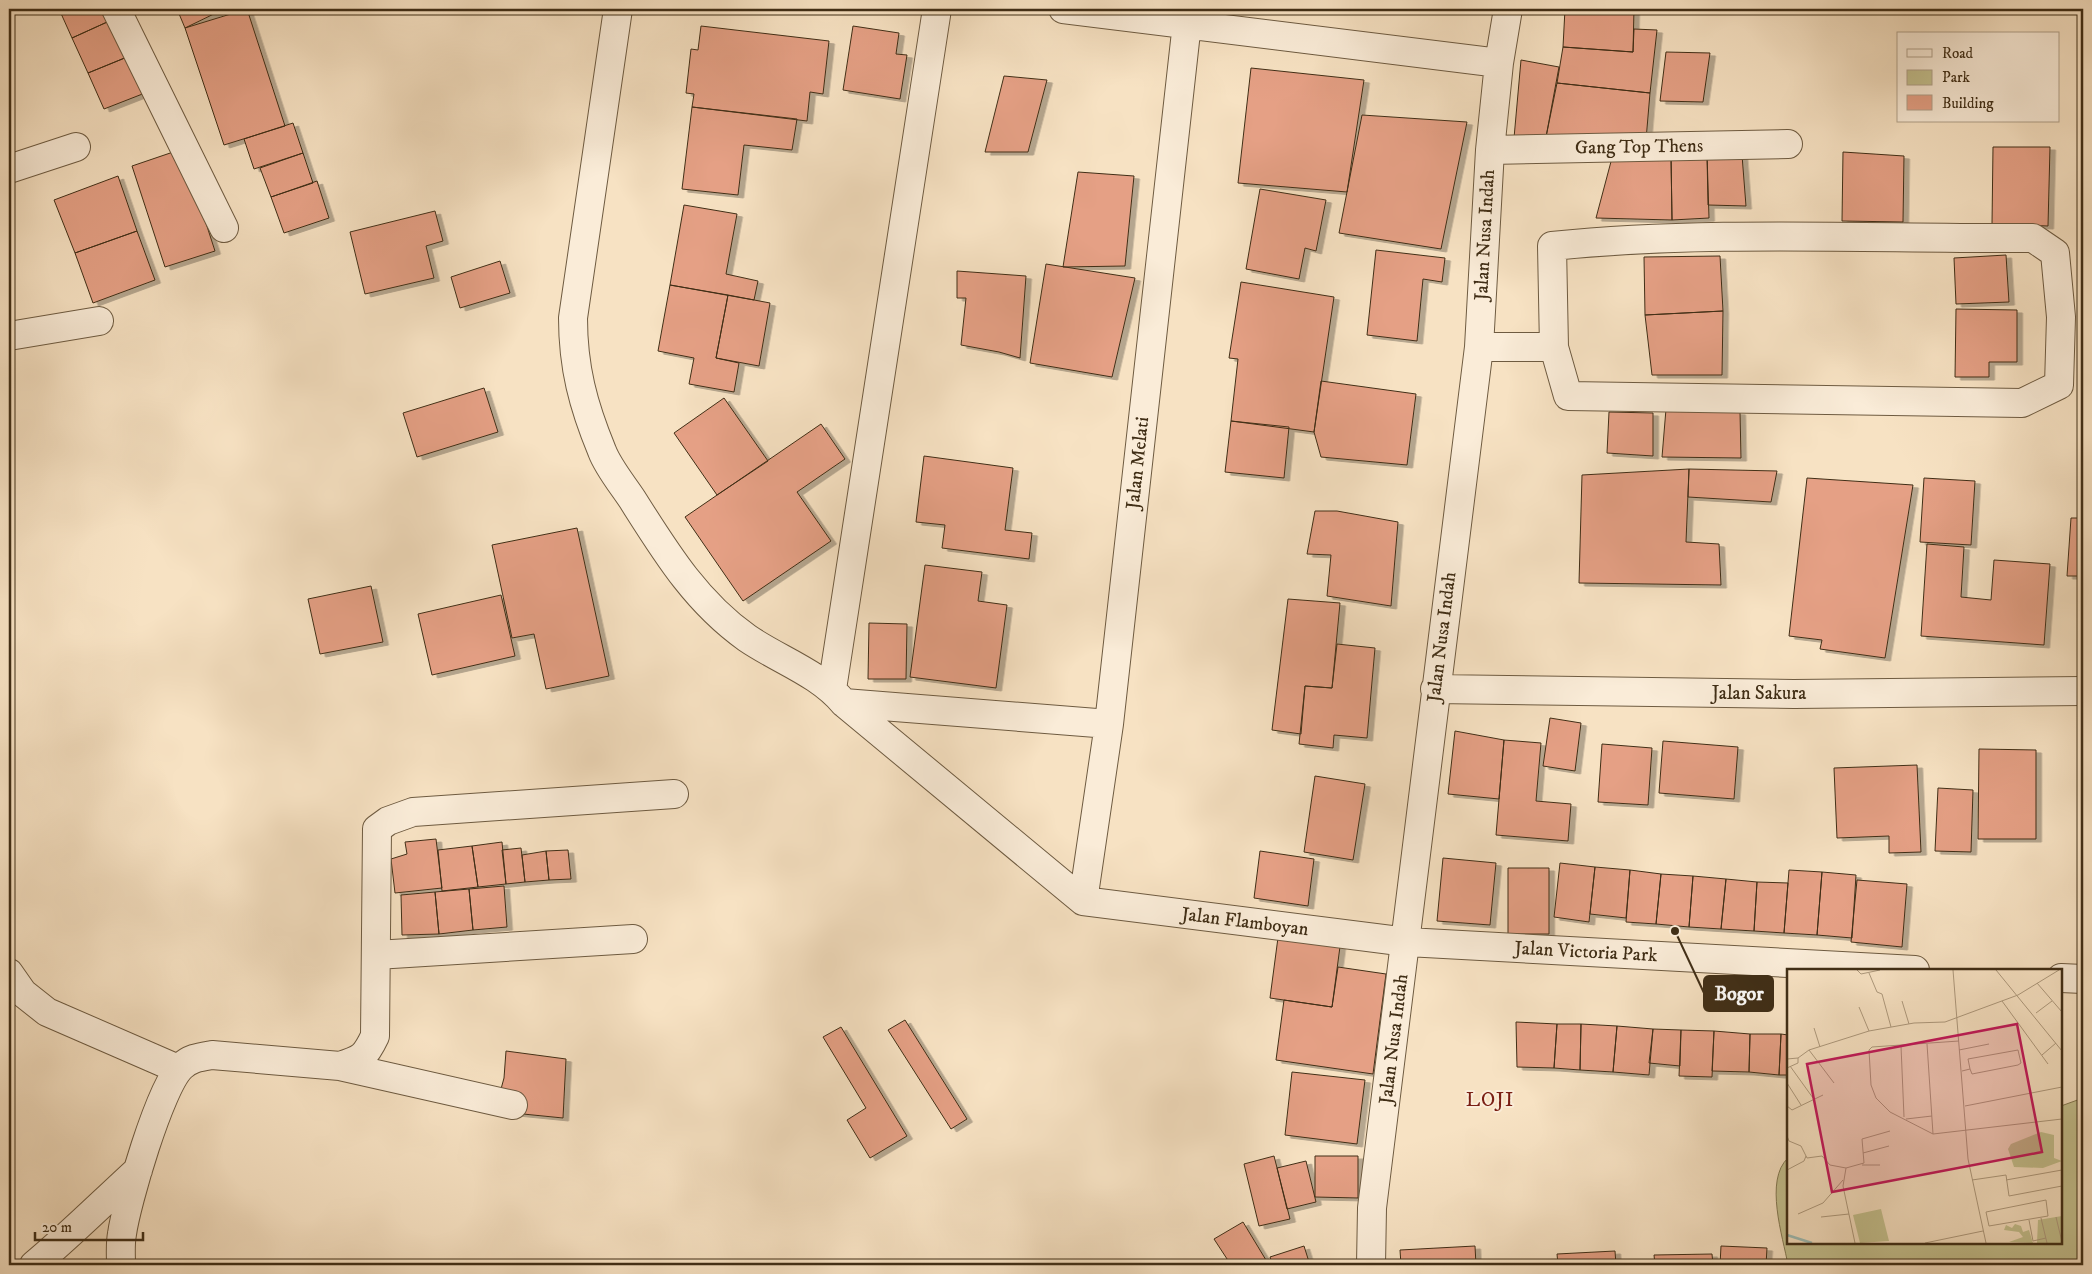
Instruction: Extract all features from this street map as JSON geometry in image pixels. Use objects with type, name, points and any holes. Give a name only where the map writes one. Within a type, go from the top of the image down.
[{"type":"street","points":[[116,9],[224,228]]},
{"type":"street","points":[[618,9],[573,318],[573,352],[580,385],[602,452],[678,572],[713,610],[747,638],[838,696],[1083,901]]},
{"type":"street","points":[[838,696],[937,9]]},
{"type":"street","points":[[1063,9],[1499,63]]},
{"type":"street","name":"Jalan Nusa Indah","points":[[1371,1265],[1372,1208],[1479,347],[1490,150],[1499,63],[1508,9]]},
{"type":"street","name":"Jalan Melati","points":[[1083,901],[1109,724],[1188,23]]},
{"type":"street","name":"Gang Top Thens","points":[[1490,150],[1788,144]]},
{"type":"street","points":[[9,169],[76,147]]},
{"type":"street","points":[[1762,237],[2033,238],[2055,253],[2061,317],[2059,385],[2022,403],[1568,396],[1554,347],[1552,246],[1589,242],[1762,237]]},
{"type":"street","points":[[9,336],[99,321]]},
{"type":"street","points":[[1479,347],[1554,347]]},
{"type":"street","name":"Jalan Sakura","points":[[1435,690],[1794,694],[2083,691]]},
{"type":"street","points":[[838,696],[1109,724]]},
{"type":"street","points":[[340,1066],[359,1060],[365,1055],[375,1036],[376,829],[388,821],[412,812],[674,794]]},
{"type":"street","name":"Jalan Flamboyan","points":[[1083,901],[1406,942]]},
{"type":"street","points":[[376,954],[634,939]]},
{"type":"street","name":"Jalan Victoria Park","points":[[1406,942],[1897,969]]},
{"type":"street","points":[[9,973],[23,993],[47,1012],[178,1069]]},
{"type":"street","points":[[2062,978],[2083,980]]},
{"type":"street","points":[[121,1265],[122,1234],[148,1137],[178,1069],[194,1058],[212,1055],[340,1066],[513,1105]]},
{"type":"street","points":[[34,1265],[77,1229],[88,1216],[138,1170]]},
{"type":"green space","points":[[2083,1098],[2083,1265],[1788,1265],[1779,1225],[1776,1194],[1777,1180],[1781,1168],[1787,1159],[1787,1244],[2062,1244],[2062,1106]]},
{"type":"building","points":[[59,9],[112,9],[116,18],[72,38]]},
{"type":"building","points":[[177,9],[222,9],[222,10],[185,28]]},
{"type":"building","points":[[247,9],[285,126],[224,145],[185,28]]},
{"type":"building","points":[[1565,9],[1634,9],[1633,52],[1563,47]]},
{"type":"building","points":[[116,18],[132,55],[88,73],[72,38]]},
{"type":"building","points":[[701,26],[829,41],[823,94],[810,92],[807,121],[692,107],[694,94],[686,93],[691,49],[698,50]]},
{"type":"building","points":[[853,26],[899,33],[896,54],[907,55],[900,99],[843,90]]},
{"type":"building","points":[[1634,29],[1657,30],[1650,93],[1557,83],[1563,47],[1633,52]]},
{"type":"building","points":[[1666,52],[1710,53],[1703,102],[1660,101]]},
{"type":"building","points":[[132,55],[145,93],[104,109],[88,73]]},
{"type":"building","points":[[1521,60],[1559,67],[1546,137],[1514,138]]},
{"type":"building","points":[[1251,68],[1364,80],[1347,192],[1238,183]]},
{"type":"building","points":[[1004,76],[1047,80],[1028,152],[985,152]]},
{"type":"building","points":[[1557,83],[1650,93],[1646,140],[1546,137]]},
{"type":"building","points":[[692,107],[797,119],[792,150],[744,145],[738,195],[682,189]]},
{"type":"building","points":[[1362,115],[1467,122],[1441,249],[1339,233]]},
{"type":"building","points":[[293,123],[303,153],[254,169],[244,139]]},
{"type":"building","points":[[1993,147],[2050,147],[2048,226],[1992,224]]},
{"type":"building","points":[[182,149],[215,251],[165,267],[132,166]]},
{"type":"building","points":[[1843,152],[1904,156],[1903,222],[1842,221]]},
{"type":"building","points":[[303,153],[313,183],[271,197],[260,168]]},
{"type":"building","points":[[1613,154],[1671,155],[1672,220],[1596,218]]},
{"type":"building","points":[[1707,154],[1709,218],[1672,220],[1671,155]]},
{"type":"building","points":[[1707,154],[1742,155],[1746,206],[1708,205]]},
{"type":"building","points":[[1078,172],[1134,176],[1125,266],[1063,267]]},
{"type":"building","points":[[118,176],[137,231],[75,253],[54,200]]},
{"type":"building","points":[[317,181],[329,218],[284,233],[271,197]]},
{"type":"building","points":[[1260,189],[1326,200],[1316,251],[1305,248],[1299,279],[1246,269]]},
{"type":"building","points":[[684,205],[737,214],[726,274],[758,281],[754,300],[670,285]]},
{"type":"building","points":[[435,211],[443,241],[426,246],[434,278],[365,294],[350,232]]},
{"type":"building","points":[[137,231],[155,280],[93,303],[75,253]]},
{"type":"building","points":[[1376,250],[1445,258],[1442,282],[1423,279],[1417,341],[1367,335]]},
{"type":"building","points":[[2006,255],[2009,302],[1956,304],[1954,258]]},
{"type":"building","points":[[1720,256],[1723,311],[1645,315],[1644,257]]},
{"type":"building","points":[[500,261],[510,293],[460,308],[451,277]]},
{"type":"building","points":[[1046,264],[1135,278],[1112,377],[1030,363]]},
{"type":"building","points":[[957,271],[1026,276],[1020,358],[961,345],[966,298],[957,298]]},
{"type":"building","points":[[1241,282],[1334,297],[1314,432],[1231,421],[1238,359],[1229,358]]},
{"type":"building","points":[[670,285],[728,295],[716,358],[739,363],[734,392],[689,384],[694,358],[658,351]]},
{"type":"building","points":[[728,295],[770,303],[759,366],[716,358]]},
{"type":"building","points":[[1956,309],[2017,310],[2017,362],[1989,362],[1989,377],[1955,377]]},
{"type":"building","points":[[1723,311],[1722,375],[1652,375],[1645,315]]},
{"type":"building","points":[[1321,381],[1416,394],[1407,465],[1321,457],[1314,432]]},
{"type":"building","points":[[484,388],[498,432],[417,457],[403,413]]},
{"type":"building","points":[[724,398],[768,461],[717,495],[674,433]]},
{"type":"building","points":[[1666,409],[1740,412],[1741,458],[1662,457]]},
{"type":"building","points":[[1609,412],[1653,413],[1653,456],[1607,453]]},
{"type":"building","points":[[1231,421],[1289,427],[1284,478],[1225,472]]},
{"type":"building","points":[[821,424],[845,459],[797,492],[831,541],[743,601],[685,517]]},
{"type":"building","points":[[924,456],[1013,468],[1005,530],[1032,533],[1029,559],[942,548],[945,525],[916,522]]},
{"type":"building","points":[[1689,469],[1686,542],[1719,544],[1721,585],[1579,583],[1582,475]]},
{"type":"building","points":[[1689,469],[1777,471],[1771,502],[1688,497]]},
{"type":"building","points":[[1807,478],[1913,485],[1885,658],[1820,649],[1822,640],[1789,636]]},
{"type":"building","points":[[1924,478],[1975,481],[1971,545],[1920,542]]},
{"type":"building","points":[[1315,511],[1337,511],[1398,522],[1391,606],[1327,596],[1331,555],[1307,554]]},
{"type":"building","points":[[2071,518],[2083,518],[2083,576],[2067,576]]},
{"type":"building","points":[[577,528],[609,676],[546,689],[534,634],[512,638],[492,545]]},
{"type":"building","points":[[1927,544],[1964,547],[1961,597],[1991,600],[1994,560],[2050,564],[2044,645],[1921,636]]},
{"type":"building","points":[[925,565],[982,572],[978,601],[1007,605],[996,688],[910,677]]},
{"type":"building","points":[[371,586],[383,642],[320,654],[308,599]]},
{"type":"building","points":[[501,595],[515,656],[432,675],[418,614]]},
{"type":"building","points":[[1288,599],[1340,603],[1332,688],[1305,686],[1301,734],[1272,730]]},
{"type":"building","points":[[869,623],[907,624],[906,679],[868,679]]},
{"type":"building","points":[[1337,644],[1375,648],[1367,738],[1334,735],[1333,748],[1299,744],[1305,686],[1332,688]]},
{"type":"building","points":[[1550,718],[1581,723],[1575,771],[1543,766]]},
{"type":"building","points":[[1455,731],[1504,740],[1499,799],[1448,794]]},
{"type":"building","points":[[1504,740],[1541,743],[1536,801],[1571,804],[1568,841],[1496,835]]},
{"type":"building","points":[[1663,741],[1738,747],[1734,799],[1659,793]]},
{"type":"building","points":[[1602,744],[1652,748],[1648,805],[1598,802]]},
{"type":"building","points":[[1979,749],[2036,750],[2036,839],[1978,839]]},
{"type":"building","points":[[1917,765],[1921,852],[1889,853],[1889,836],[1837,838],[1834,768]]},
{"type":"building","points":[[1315,776],[1365,784],[1353,860],[1304,852]]},
{"type":"building","points":[[1938,788],[1973,790],[1971,852],[1935,851]]},
{"type":"building","points":[[436,839],[442,888],[395,893],[391,859],[407,854],[405,842]]},
{"type":"building","points":[[502,842],[506,884],[478,887],[472,846]]},
{"type":"building","points":[[472,846],[478,887],[442,891],[438,850]]},
{"type":"building","points":[[521,848],[525,882],[506,884],[502,850]]},
{"type":"building","points":[[568,850],[571,879],[549,880],[546,851]]},
{"type":"building","points":[[546,851],[549,880],[525,882],[522,855]]},
{"type":"building","points":[[1260,851],[1314,859],[1308,906],[1254,898]]},
{"type":"building","points":[[1443,858],[1496,863],[1490,925],[1437,921]]},
{"type":"building","points":[[1560,863],[1595,867],[1589,922],[1554,917]]},
{"type":"building","points":[[1595,867],[1630,870],[1626,918],[1590,914]]},
{"type":"building","points":[[1508,868],[1549,868],[1549,934],[1508,934]]},
{"type":"building","points":[[1630,870],[1661,874],[1656,924],[1626,922]]},
{"type":"building","points":[[1789,870],[1822,872],[1817,935],[1784,933]]},
{"type":"building","points":[[1822,872],[1856,875],[1852,938],[1817,935]]},
{"type":"building","points":[[1661,874],[1693,876],[1689,927],[1656,924]]},
{"type":"building","points":[[1693,876],[1726,879],[1721,929],[1689,927]]},
{"type":"building","points":[[1726,879],[1757,882],[1754,931],[1721,929]]},
{"type":"building","points":[[1857,880],[1907,884],[1902,947],[1851,942]]},
{"type":"building","points":[[1757,882],[1788,883],[1784,933],[1754,931]]},
{"type":"building","points":[[504,886],[507,927],[473,930],[469,889]]},
{"type":"building","points":[[469,889],[473,930],[439,934],[435,892]]},
{"type":"building","points":[[435,892],[439,934],[402,935],[401,895]]},
{"type":"building","points":[[1279,930],[1341,939],[1332,1007],[1270,998]]},
{"type":"building","points":[[1338,967],[1386,974],[1373,1074],[1276,1060],[1284,1000],[1332,1007]]},
{"type":"building","points":[[905,1020],[967,1119],[951,1129],[888,1030]]},
{"type":"building","points":[[1516,1022],[1557,1024],[1554,1068],[1517,1067]]},
{"type":"building","points":[[1557,1024],[1581,1024],[1580,1070],[1554,1068]]},
{"type":"building","points":[[1581,1024],[1617,1026],[1613,1072],[1580,1070]]},
{"type":"building","points":[[1617,1026],[1653,1029],[1649,1075],[1613,1072]]},
{"type":"building","points":[[841,1027],[907,1136],[870,1158],[847,1120],[866,1108],[823,1037]]},
{"type":"building","points":[[1653,1029],[1681,1030],[1680,1066],[1649,1063]]},
{"type":"building","points":[[1681,1030],[1714,1031],[1712,1077],[1679,1076]]},
{"type":"building","points":[[1714,1031],[1750,1034],[1749,1072],[1712,1071]]},
{"type":"building","points":[[1750,1034],[1781,1034],[1779,1075],[1749,1072]]},
{"type":"building","points":[[1781,1034],[1787,1035],[1787,1075],[1779,1075]]},
{"type":"building","points":[[506,1051],[566,1059],[563,1118],[513,1113],[498,1100],[504,1078]]},
{"type":"building","points":[[1292,1072],[1365,1080],[1357,1144],[1285,1135]]},
{"type":"building","points":[[1274,1156],[1290,1219],[1259,1226],[1244,1164]]},
{"type":"building","points":[[1315,1156],[1358,1156],[1358,1198],[1315,1197]]},
{"type":"building","points":[[1306,1161],[1316,1202],[1287,1209],[1277,1168]]},
{"type":"building","points":[[1243,1222],[1269,1265],[1231,1265],[1214,1239]]},
{"type":"building","points":[[1304,1246],[1310,1265],[1273,1265],[1270,1257]]},
{"type":"building","points":[[1475,1246],[1476,1265],[1401,1265],[1400,1250]]},
{"type":"building","points":[[1721,1246],[1767,1248],[1766,1265],[1720,1265]]},
{"type":"building","points":[[1615,1251],[1616,1265],[1558,1265],[1557,1254]]},
{"type":"building","points":[[1712,1254],[1713,1265],[1655,1265],[1654,1255]]},
{"type":"place","name":"Bogor","points":[[1675,931]]},
{"type":"district","name":"LOJI","points":[[1490,1100]]}]
